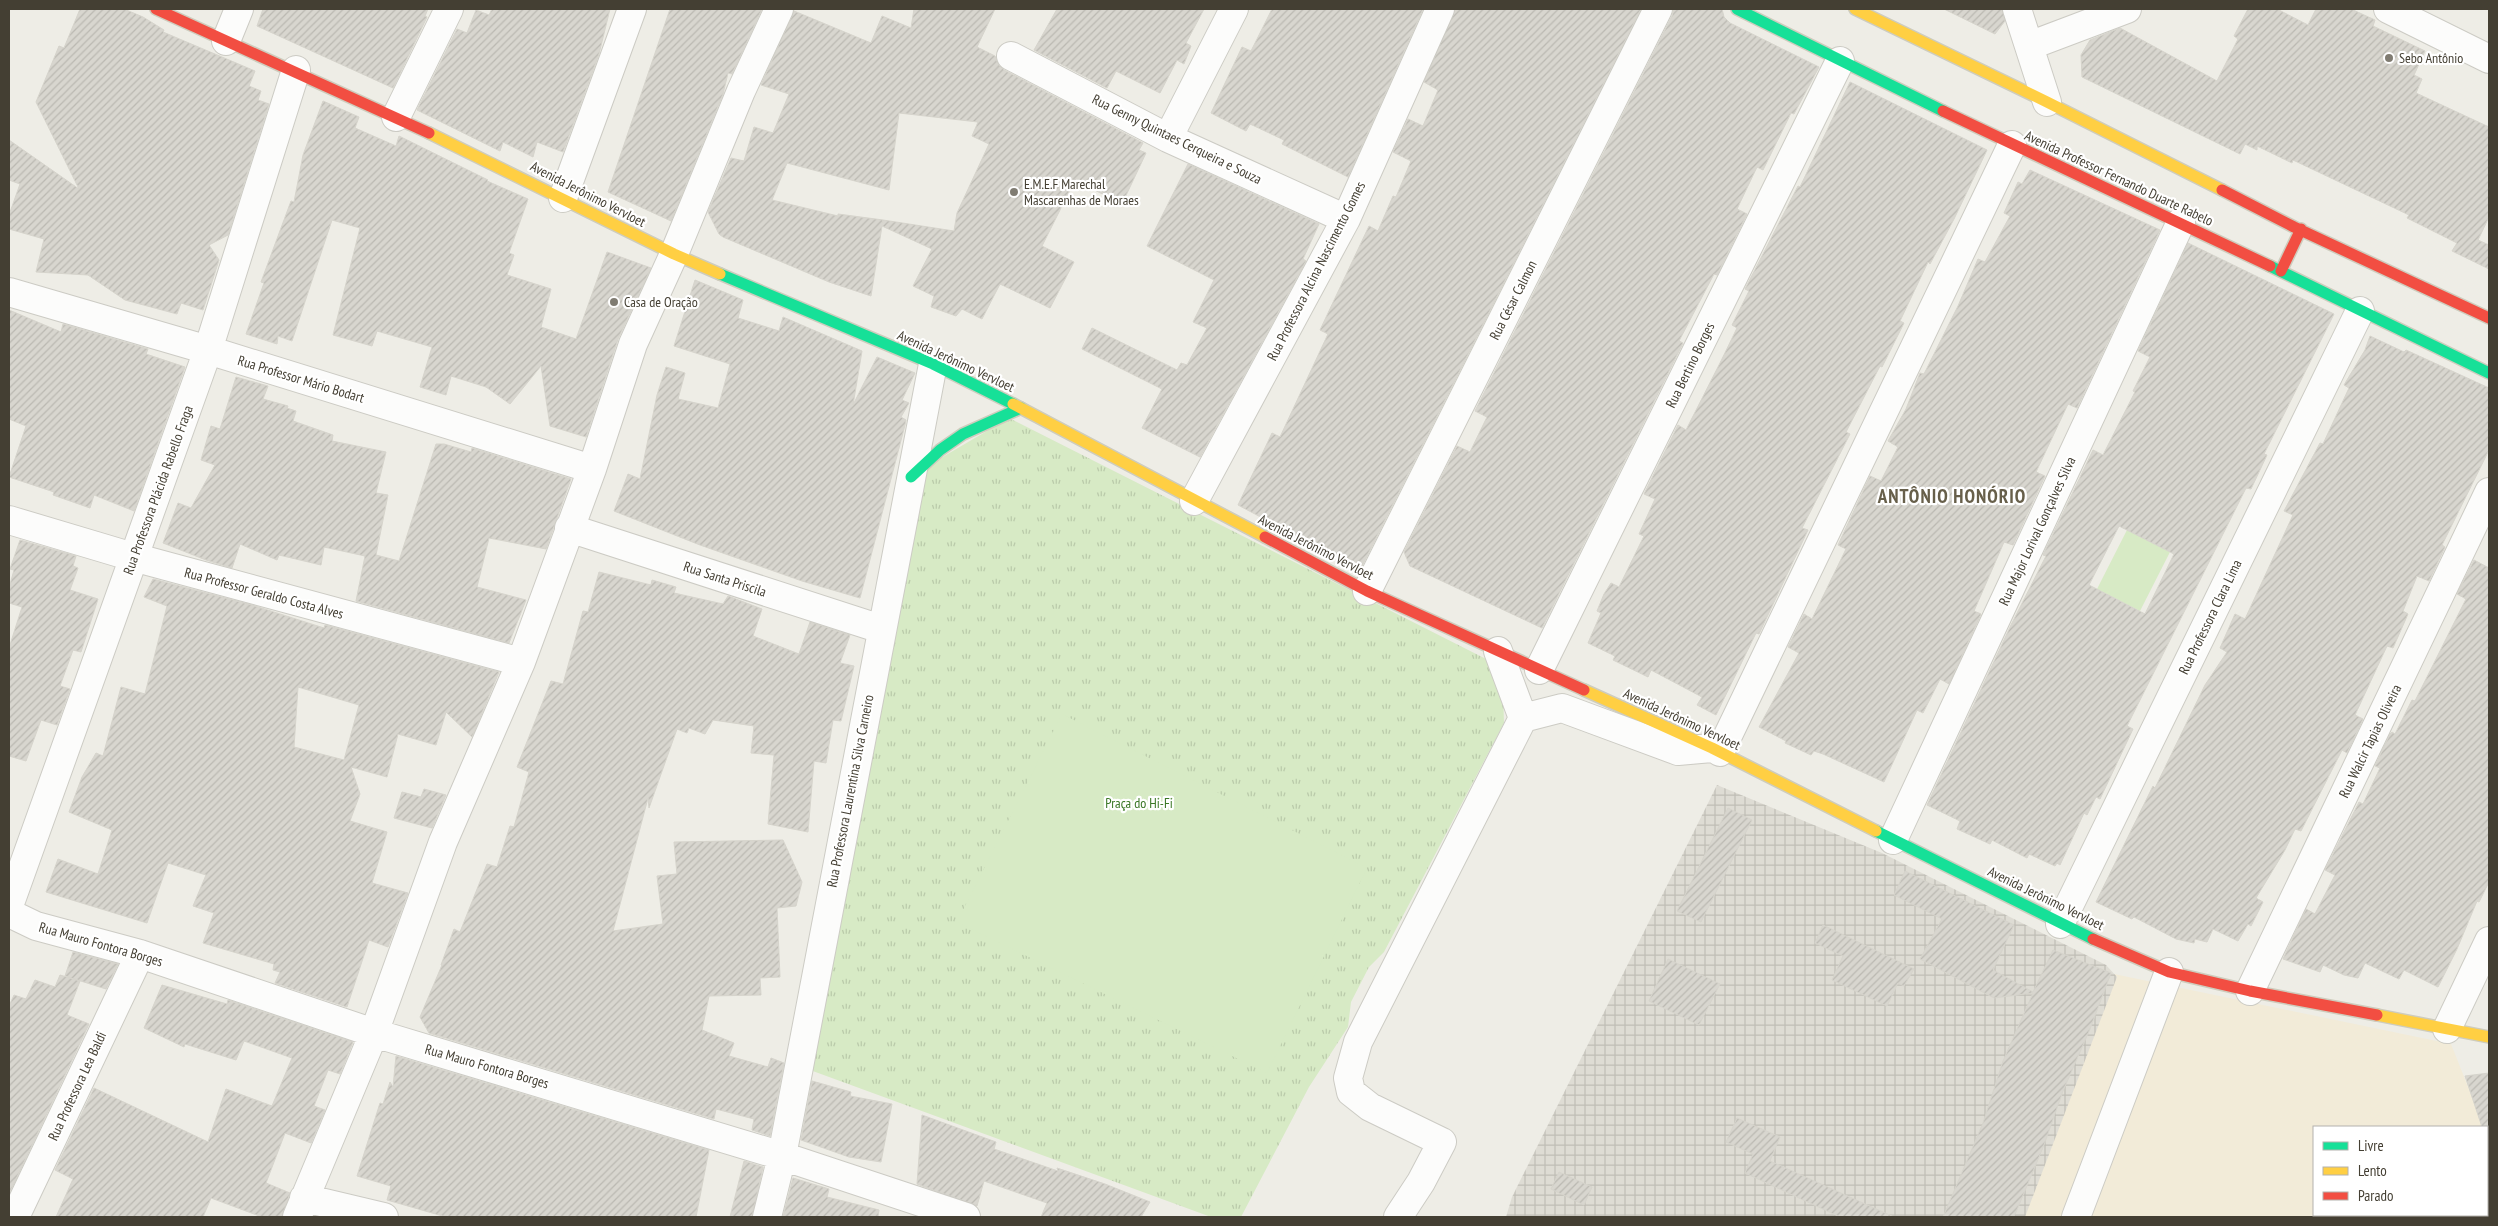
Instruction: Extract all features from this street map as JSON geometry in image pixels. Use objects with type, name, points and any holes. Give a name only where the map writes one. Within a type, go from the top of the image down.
[{"type":"street","name":"Avenida Jerônimo Vervloet","points":[[156,9],[296,70],[396,117],[674,254],[933,364],[1021,408],[1194,501],[1367,590],[1716,750],[2060,924],[2169,972],[2250,991],[2489,1036]]},
{"type":"street","points":[[226,41],[239,9]]},
{"type":"street","points":[[396,117],[449,9]]},
{"type":"street","points":[[563,198],[632,9]]},
{"type":"street","points":[[384,1217],[300,1207],[374,1033],[443,842],[521,662],[592,469],[633,344],[674,254],[741,91],[779,9]]},
{"type":"street","points":[[1168,138],[1234,9]]},
{"type":"street","name":"Rua Professora Alcina Nascimento Gomes","points":[[1194,501],[1346,218],[1440,9]]},
{"type":"street","name":"Rua César Calmon","points":[[1367,590],[1658,9]]},
{"type":"street","name":"Avenida Professor Fernando Duarte Rabelo","points":[[1737,9],[2012,146],[2181,222],[2489,373]]},
{"type":"street","points":[[1856,9],[1965,64],[2048,102],[2301,229],[2489,318]]},
{"type":"street","points":[[2017,9],[2048,102]]},
{"type":"street","points":[[2029,46],[2127,9]]},
{"type":"street","points":[[2388,9],[2489,58]]},
{"type":"street","name":"Rua Genny Quintaes Cerqueira e Souza","points":[[1011,56],[1168,138],[1346,218]]},
{"type":"street","name":"Rua Bertino Borges","points":[[1539,670],[1840,61]]},
{"type":"street","name":"Rua Professora Plácida Rabello Fraga","points":[[9,906],[208,350],[296,70]]},
{"type":"street","points":[[1523,718],[1562,708],[1678,751],[1716,750],[2012,146]]},
{"type":"street","name":"Rua Major Lorival Gonçalves Silva","points":[[1893,840],[2181,222]]},
{"type":"street","points":[[2281,271],[2301,229]]},
{"type":"street","name":"Rua Professor Mário Bodart","points":[[9,292],[208,350],[592,469]]},
{"type":"street","name":"Rua Professora Clara Lima","points":[[2060,924],[2360,311]]},
{"type":"street","name":"Rua Professora Laurentina Silva Carneiro","points":[[767,1217],[782,1156],[933,364]]},
{"type":"street","points":[[910,477],[940,450],[963,434],[1021,408]]},
{"type":"street","name":"Rua Walcir Tapias Oliveira","points":[[2250,991],[2489,492]]},
{"type":"street","name":"Rua Professor Geraldo Costa Alves","points":[[9,520],[133,557],[521,662]]},
{"type":"street","name":"Rua Santa Priscila","points":[[569,528],[881,629]]},
{"type":"street","points":[[1398,1217],[1421,1182],[1442,1142],[1370,1106],[1351,1092],[1348,1078],[1358,1042],[1523,718],[1498,651]]},
{"type":"street","name":"Rua Mauro Fontora Borges","points":[[9,913],[36,926],[140,954],[374,1033],[782,1156],[966,1217]]},
{"type":"street","points":[[2447,1029],[2489,941]]},
{"type":"street","name":"Rua Professora Lea Baldi","points":[[14,1217],[140,954]]},
{"type":"street","points":[[2076,1217],[2169,972]]},
{"type":"shaded area","points":[[1717,785],[1882,853],[2106,965],[2117,977],[2025,1217],[1506,1217],[1512,1197]]},
{"type":"shaded area","points":[[2114,974],[2451,1044],[2484,1126],[2313,1126],[2313,1216],[2488,1216],[2488,1136],[2489,1140],[2489,1217],[2022,1217]]},
{"type":"green space","name":"Praça do Hi-Fi","points":[[1009,418],[1488,660],[1503,692],[1504,723],[1384,952],[1369,967],[1351,1002],[1348,1027],[1309,1087],[1241,1217],[1211,1217],[810,1070],[850,792],[929,465]]},
{"type":"green space","points":[[2127,530],[2170,552],[2140,611],[2097,589]]},
{"type":"green space","points":[[1062,714],[1367,868],[1267,1073],[957,922]]},
{"type":"building","points":[[80,9],[124,9],[143,17],[164,30],[163,32],[255,71],[249,86],[261,91],[258,100],[269,104],[228,235],[209,245],[219,260],[203,310],[181,303],[177,314],[125,300],[88,275],[36,272],[44,239],[9,229],[9,215],[20,184],[9,180],[9,140],[79,189],[36,102],[59,46],[64,48]]},
{"type":"building","points":[[263,9],[428,9],[425,16],[427,17],[393,88],[257,26]]},
{"type":"building","points":[[492,9],[610,9],[599,54],[563,152],[537,142],[533,157],[503,142],[500,151],[417,110],[457,29],[467,33],[476,10],[489,15]]},
{"type":"building","points":[[670,9],[762,9],[732,74],[728,73],[723,94],[671,221],[608,192]]},
{"type":"building","points":[[914,9],[995,9],[977,47],[995,56],[998,64],[1004,70],[1143,143],[1139,150],[1146,153],[1122,204],[1075,180],[1042,246],[1074,262],[1050,308],[1000,284],[982,319],[962,309],[956,316],[931,307],[934,296],[913,286],[932,249],[882,226],[871,296],[829,282],[723,237],[719,234],[708,212],[731,158],[744,161],[754,127],[773,133],[789,94],[761,85],[794,11],[871,43],[882,16],[911,28]],"holes":[[[899,113],[978,122],[972,136],[989,144],[957,213],[954,231],[838,214],[838,216],[772,200],[787,163],[889,190]]]},
{"type":"building","points":[[1057,9],[1204,9],[1186,43],[1191,46],[1184,64],[1177,60],[1160,93],[1116,71],[1107,88],[1034,50]]},
{"type":"building","points":[[1272,9],[1423,9],[1348,177],[1282,144],[1284,140],[1250,124],[1246,131],[1211,113],[1242,47],[1251,51]]},
{"type":"building","points":[[1455,9],[1641,9],[1360,570],[1238,505],[1272,433],[1280,437],[1328,334],[1320,330],[1369,226],[1378,231],[1393,196],[1396,197],[1411,161],[1393,152],[1408,119],[1423,126],[1438,90],[1424,82]]},
{"type":"building","points":[[1674,9],[1722,9],[1724,17],[1730,23],[1819,67],[1794,114],[1791,113],[1763,170],[1757,167],[1737,209],[1747,214],[1717,275],[1714,274],[1679,341],[1683,343],[1542,628],[1410,566],[1404,552],[1457,446],[1470,452],[1487,417],[1475,411]]},
{"type":"building","points":[[1944,9],[2002,9],[2005,21],[1995,34]]},
{"type":"building","points":[[2248,9],[2277,9],[2308,25],[2316,9],[2351,9],[2375,20],[2373,26],[2425,51],[2414,75],[2422,79],[2416,93],[2489,127],[2489,217],[2478,240],[2489,245],[2489,269],[2452,251],[2457,243],[2407,218],[2409,215],[2293,160],[2292,163],[2257,146],[2257,150],[2245,144],[2240,154],[2082,77],[2081,55],[2090,40],[2120,28],[2217,81],[2238,39],[2234,36]]},
{"type":"building","points":[[1850,82],[1987,150],[1954,219],[1930,264],[1928,262],[1900,321],[1904,323],[1882,367],[1880,366],[1846,432],[1850,434],[1802,528],[1808,530],[1759,634],[1756,633],[1716,715],[1697,705],[1702,697],[1651,670],[1648,677],[1613,660],[1615,656],[1588,643],[1601,613],[1597,611],[1604,594],[1611,583],[1619,587],[1644,536],[1639,534],[1655,499],[1644,494],[1678,425],[1686,430],[1721,361],[1737,328],[1732,325],[1749,291],[1745,289],[1798,186],[1800,187]]},
{"type":"building","points":[[323,101],[359,117],[355,128],[396,146],[399,136],[487,181],[528,199],[509,253],[514,255],[507,275],[551,289],[541,327],[576,339],[607,252],[651,268],[618,339],[586,437],[550,426],[541,366],[510,404],[486,387],[451,376],[446,395],[420,387],[432,347],[377,331],[372,346],[333,335],[360,228],[332,220],[292,341],[278,336],[277,344],[246,334],[264,283],[261,282],[291,201],[294,202],[303,155]]},
{"type":"building","points":[[1188,164],[1319,224],[1303,259],[1306,261],[1200,457],[1142,428],[1162,389],[1082,349],[1092,328],[1177,370],[1181,363],[1187,365],[1207,328],[1193,322],[1214,280],[1147,246]]},
{"type":"building","points":[[2030,170],[2160,230],[2077,408],[2068,404],[2036,472],[2045,476],[2013,545],[2004,542],[1974,611],[1981,614],[1949,684],[1940,679],[1923,713],[1917,710],[1884,782],[1823,754],[1814,751],[1811,755],[1785,743],[1786,741],[1759,727],[1799,653],[1788,647],[1804,614],[1812,619],[1846,549],[1838,545],[1870,476],[1881,481],[1898,447],[1888,441],[1906,409],[1920,373],[1924,374],[1958,306],[1978,259],[1985,262],[2010,216],[2004,213],[2018,182],[2022,184]]},
{"type":"building","points":[[2188,243],[2334,314],[2264,454],[2267,455],[2251,489],[2246,488],[2127,726],[2133,729],[2100,799],[2096,797],[2087,815],[2084,813],[2060,865],[2057,863],[2055,866],[2029,854],[2027,858],[1992,840],[1990,844],[1957,829],[1960,821],[1927,805],[2011,625],[2046,556],[2043,555],[2093,450],[2103,455],[2135,392],[2133,391],[2150,357],[2138,351]],"holes":[[[2119,526],[2174,554],[2145,614],[2089,585]]]},
{"type":"building","points":[[695,280],[743,300],[738,318],[779,331],[783,317],[862,351],[853,405],[877,357],[915,373],[902,400],[909,403],[901,417],[906,420],[905,425],[860,598],[802,581],[700,545],[614,511],[628,474],[640,479],[657,395],[666,367],[685,373],[678,399],[718,408],[730,364],[674,346]]},
{"type":"building","points":[[9,310],[61,332],[63,324],[148,349],[146,354],[185,367],[134,511],[94,495],[90,508],[53,495],[54,492],[9,477],[26,426],[9,419]]},
{"type":"building","points":[[2370,336],[2404,352],[2406,350],[2489,388],[2489,450],[2442,545],[2445,547],[2429,581],[2417,576],[2403,611],[2408,614],[2393,648],[2387,646],[2355,715],[2363,719],[2347,753],[2342,750],[2301,831],[2295,829],[2285,850],[2256,898],[2263,902],[2251,926],[2248,924],[2238,941],[2213,929],[2207,942],[2195,939],[2194,943],[2176,939],[2134,917],[2132,919],[2096,902],[2153,786],[2155,788],[2205,685],[2227,652],[2220,648],[2235,614],[2245,619],[2293,515],[2284,511],[2320,443],[2323,444],[2349,388],[2344,385],[2365,350]]},
{"type":"building","points":[[236,377],[268,386],[263,399],[288,406],[287,408],[296,411],[293,421],[333,435],[332,441],[386,452],[376,493],[388,495],[376,555],[399,561],[436,444],[444,444],[471,452],[472,448],[571,479],[546,549],[489,538],[477,587],[526,600],[509,643],[356,601],[365,556],[324,547],[321,565],[279,555],[277,560],[240,544],[232,568],[163,543],[178,503],[191,508],[215,465],[201,460],[211,426],[220,429]]},
{"type":"building","points":[[20,540],[76,556],[73,566],[78,568],[70,590],[98,599],[81,652],[73,650],[60,686],[70,689],[57,725],[41,720],[26,761],[9,756],[9,648],[22,607],[9,603],[9,588],[14,570],[10,569]]},
{"type":"building","points":[[2474,560],[2489,568],[2489,882],[2479,902],[2477,901],[2457,949],[2438,987],[2404,970],[2399,979],[2365,963],[2358,978],[2344,975],[2323,965],[2320,972],[2283,959],[2306,909],[2315,914],[2335,875],[2325,870],[2359,802],[2363,804],[2380,768],[2375,766],[2390,734],[2392,732],[2395,734],[2412,700],[2415,701],[2466,599],[2457,594]]},
{"type":"building","points":[[599,572],[651,585],[652,580],[676,587],[674,593],[723,604],[728,596],[762,609],[753,636],[799,654],[810,622],[850,635],[840,663],[854,666],[841,721],[833,720],[826,763],[814,761],[808,832],[768,824],[774,755],[751,753],[754,726],[713,720],[705,734],[689,728],[687,733],[677,729],[649,808],[648,798],[613,931],[663,924],[657,876],[677,874],[674,842],[783,840],[802,882],[796,906],[777,908],[780,977],[760,978],[761,995],[709,996],[702,1030],[734,1043],[729,1056],[768,1067],[771,1058],[784,1063],[770,1136],[752,1130],[754,1119],[716,1109],[714,1119],[429,1033],[420,1017],[442,965],[454,929],[460,932],[487,864],[497,867],[510,826],[514,827],[529,772],[517,767],[551,681],[563,684],[583,611],[588,612]]},
{"type":"building","points":[[153,579],[252,605],[324,628],[325,625],[499,672],[472,737],[446,712],[436,745],[398,734],[387,777],[351,767],[360,794],[350,821],[387,832],[372,883],[408,893],[388,947],[369,940],[347,1007],[275,983],[280,972],[273,970],[274,964],[203,943],[214,913],[193,906],[206,875],[168,863],[147,923],[46,892],[58,859],[98,874],[112,830],[69,812],[82,777],[96,753],[103,756],[121,687],[145,694],[167,606],[144,597]],"holes":[[[298,687],[359,705],[344,760],[294,747]]]},
{"type":"building","points":[[424,789],[446,795],[432,828],[394,818],[402,792],[421,797]]},
{"type":"building","points":[[1728,808],[1752,820],[1701,922],[1677,911]]},
{"type":"building","points":[[1905,871],[2014,925],[1993,970],[2033,992],[2053,950],[2111,973],[2014,1217],[1943,1217],[1983,1123],[2003,1061],[2033,993],[1994,998],[1920,959],[1942,919],[1894,895]]},
{"type":"building","points":[[1823,925],[1914,969],[1904,986],[1898,983],[1887,1006],[1832,980],[1843,956],[1815,943]]},
{"type":"building","points":[[73,952],[118,964],[106,989],[65,976]]},
{"type":"building","points":[[1668,959],[1720,984],[1699,1025],[1649,1001]]},
{"type":"building","points":[[60,975],[80,981],[67,1015],[89,1024],[9,1194],[9,1006],[14,995],[26,999],[35,980],[55,987]]},
{"type":"building","points":[[162,985],[227,1004],[228,1000],[353,1042],[340,1074],[328,1070],[314,1106],[325,1110],[311,1143],[285,1133],[266,1183],[290,1193],[282,1217],[262,1217],[211,1198],[203,1217],[56,1217],[73,1179],[55,1170],[94,1088],[208,1142],[226,1089],[272,1106],[292,1058],[244,1041],[236,1060],[185,1044],[184,1047],[144,1028]]},
{"type":"building","points":[[396,1056],[709,1150],[696,1217],[446,1217],[387,1200],[391,1186],[357,1176],[380,1103],[383,1104],[390,1082],[393,1087]]},
{"type":"building","points":[[2489,1073],[2488,1138],[2488,1126],[2482,1126],[2465,1076]]},
{"type":"building","points":[[812,1081],[851,1092],[850,1096],[892,1104],[881,1162],[849,1157],[801,1140]]},
{"type":"building","points":[[922,1115],[996,1142],[994,1149],[1058,1171],[1057,1168],[1105,1184],[1150,1202],[1141,1217],[1041,1217],[1047,1203],[984,1181],[977,1206],[917,1184]]},
{"type":"building","points":[[1737,1118],[1780,1137],[1770,1161],[1894,1217],[1840,1217],[1745,1173],[1753,1154],[1726,1142]]},
{"type":"building","points":[[744,1161],[763,1167],[752,1217],[730,1217]]},
{"type":"building","points":[[1559,1172],[1592,1187],[1584,1205],[1551,1189]]},
{"type":"building","points":[[793,1178],[829,1189],[827,1197],[879,1210],[878,1217],[783,1217]]},
{"type":"traffic: fast","points":[[1737,9],[1943,111]]},
{"type":"traffic: fast","points":[[2270,266],[2489,373]]},
{"type":"traffic: fast","points":[[720,274],[933,364],[1013,404]]},
{"type":"traffic: fast","points":[[911,477],[940,450],[963,434],[1021,408]]},
{"type":"traffic: fast","points":[[1876,831],[2093,939]]},
{"type":"traffic: slow","points":[[1855,9],[2047,102],[2222,190]]},
{"type":"traffic: slow","points":[[429,133],[674,254],[720,274]]},
{"type":"traffic: slow","points":[[1013,404],[1265,537]]},
{"type":"traffic: slow","points":[[1584,690],[1712,748],[1876,831]]},
{"type":"traffic: slow","points":[[2377,1015],[2489,1037]]},
{"type":"traffic: jam","points":[[156,9],[429,133]]},
{"type":"traffic: jam","points":[[1943,111],[2270,266]]},
{"type":"traffic: jam","points":[[2222,190],[2294,227],[2489,318]]},
{"type":"traffic: jam","points":[[2281,271],[2301,229]]},
{"type":"traffic: jam","points":[[1265,537],[1367,591],[1584,690]]},
{"type":"traffic: jam","points":[[2093,939],[2169,972],[2250,991],[2377,1015]]},
{"type":"place","name":"Sebo Antônio","points":[[2389,58]]},
{"type":"place","name":"E.M.E.F Marechal Mascarenhas de Moraes","points":[[1014,192]]},
{"type":"place","name":"Casa de Oração","points":[[614,302]]},
{"type":"district","name":"ANTÔNIO HONÓRIO","points":[[1952,496]]}]
